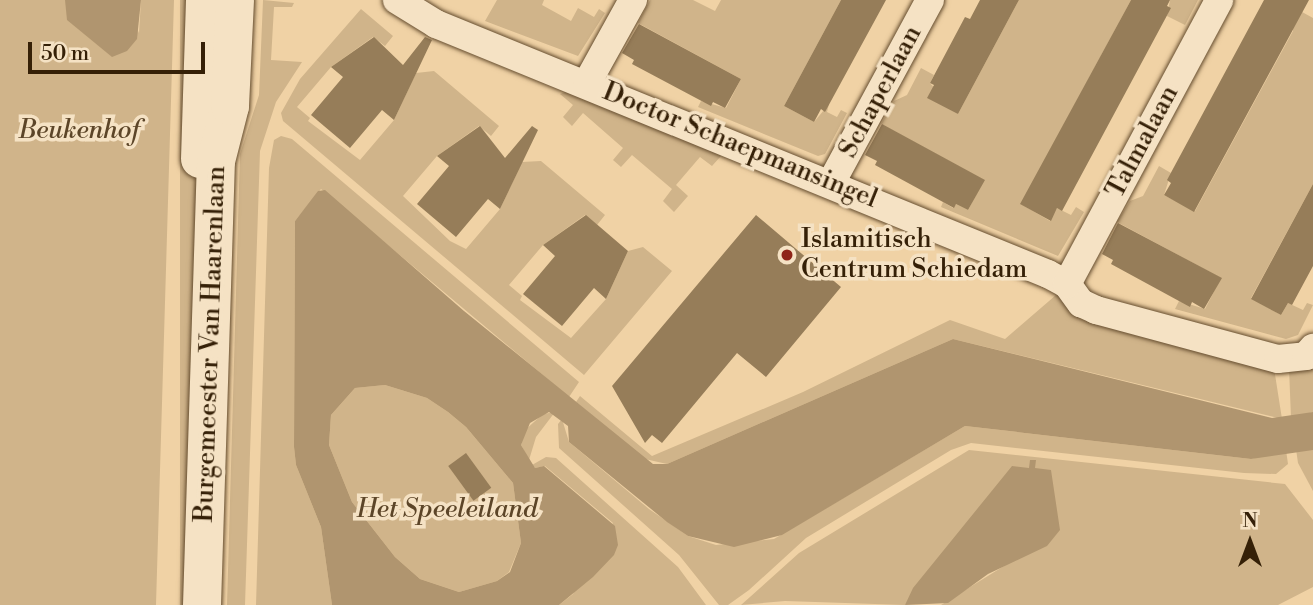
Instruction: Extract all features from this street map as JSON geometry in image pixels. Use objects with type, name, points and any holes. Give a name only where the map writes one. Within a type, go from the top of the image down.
[{"type":"main road","name":"Burgemeester Van Haarenlaan","points":[[186,605],[205,0]]},
{"type":"main road","name":"Burgemeester Van Haarenlaan","points":[[202,605],[216,161],[230,106],[235,0]]},
{"type":"street","name":"Doctor Schaepmansingel","points":[[397,0],[436,24],[831,183],[1067,284],[1081,303],[1096,310],[1278,359],[1306,356],[1313,348]]},
{"type":"street","points":[[587,83],[633,0]]},
{"type":"street","name":"Schaperlaan","points":[[831,183],[930,0]]},
{"type":"street","name":"Talmalaan","points":[[1067,284],[1219,0]]},
{"type":"green space","name":"Beukenhof","points":[[0,0],[124,0],[139,33],[141,0],[174,0],[156,605],[0,605]]},
{"type":"green space","points":[[180,0],[199,0],[199,605],[180,605]]},
{"type":"green space","points":[[263,0],[294,3],[292,7],[274,7],[271,60],[302,62],[276,102],[260,151],[245,605],[227,605],[240,154],[259,95]]},
{"type":"green space","points":[[497,0],[544,0],[542,5],[571,21],[578,8],[594,17],[599,9],[605,13],[578,56],[485,21]]},
{"type":"green space","points":[[650,0],[693,0],[715,11],[721,0],[841,0],[784,106],[814,122],[829,104],[827,112],[837,117],[841,110],[847,113],[825,154],[818,156],[698,107],[701,101],[726,108],[741,79],[638,23]]},
{"type":"green space","points":[[1019,0],[1131,0],[1021,204],[1050,221],[1057,208],[1071,215],[1076,207],[1084,212],[1058,256],[941,207],[943,202],[953,208],[956,204],[968,210],[984,180],[881,124],[894,101],[907,95],[921,68],[934,75],[930,83],[958,114]]},
{"type":"green space","points":[[1170,0],[1198,0],[1185,25],[1167,16]]},
{"type":"green space","points":[[1293,7],[1313,18],[1313,184],[1251,298],[1281,315],[1288,303],[1303,310],[1307,303],[1313,305],[1298,335],[1286,339],[1175,309],[1179,301],[1205,309],[1221,278],[1117,222],[1130,201],[1143,196],[1159,166],[1171,173],[1164,195],[1195,211],[1293,31]]},
{"type":"green space","points":[[361,9],[393,36],[385,46],[373,37],[331,67],[297,107],[310,118],[308,121],[360,160],[394,120],[416,73],[434,71],[499,126],[491,136],[479,126],[437,156],[403,196],[450,241],[466,249],[500,209],[522,162],[541,161],[605,215],[597,225],[585,215],[543,245],[509,285],[522,296],[520,300],[571,338],[606,299],[628,251],[643,247],[672,271],[584,375],[283,121],[281,113],[300,79]]},
{"type":"green space","points":[[568,91],[722,153],[721,156],[712,166],[700,157],[676,185],[688,196],[674,212],[663,201],[672,189],[632,155],[621,167],[613,160],[623,148],[583,113],[572,126],[563,117],[573,105],[560,94]]},
{"type":"green space","points":[[281,136],[292,139],[579,382],[569,397],[321,189],[295,221],[294,447],[296,465],[321,527],[332,605],[256,605],[269,168],[274,140]]},
{"type":"green space","points":[[1056,295],[1274,368],[1282,419],[953,339],[667,464],[645,459],[576,402],[580,396],[652,456],[803,392],[950,320],[1005,339]]},
{"type":"green space","points":[[1313,358],[1313,412],[1291,418],[1289,368]]},
{"type":"green space","name":"Het Speeleiland","points":[[385,385],[427,398],[448,412],[466,427],[513,483],[521,543],[509,572],[497,581],[459,592],[420,579],[395,557],[352,502],[329,445],[331,415],[355,388]]},
{"type":"green space","points":[[555,412],[536,437],[529,460],[521,445],[525,430],[543,414]]},
{"type":"green space","points":[[562,419],[569,442],[649,509],[688,536],[716,545],[774,539],[965,426],[1251,459],[1286,450],[1288,464],[1276,474],[1244,473],[971,443],[951,450],[806,538],[749,590],[728,605],[719,605],[679,555],[559,448],[558,424]]},
{"type":"green space","points":[[1296,449],[1313,450],[1313,491],[1298,463]]},
{"type":"green space","points":[[969,450],[1285,484],[1313,520],[1313,587],[1278,605],[941,605],[1004,566],[1029,468],[905,605],[785,601],[741,605],[799,553]]},
{"type":"green space","points":[[546,457],[556,458],[678,567],[706,605],[559,605],[573,594],[613,523],[545,466],[535,468],[532,465]]},
{"type":"shaded area","points":[[65,0],[141,0],[137,39],[127,51],[112,57],[67,20]]},
{"type":"shaded area","points":[[325,190],[464,311],[653,464],[667,464],[953,339],[1272,418],[1313,412],[1313,450],[1251,459],[965,426],[782,535],[734,547],[688,536],[667,522],[569,442],[568,426],[549,412],[530,423],[521,445],[535,468],[544,466],[615,526],[618,545],[614,555],[593,577],[559,605],[332,605],[321,527],[296,465],[294,447],[295,221],[318,191]],"holes":[[[385,385],[427,398],[466,427],[513,483],[521,543],[510,572],[497,581],[459,592],[420,579],[395,557],[352,502],[329,445],[331,415],[355,388]]]},
{"type":"shaded area","points":[[1030,460],[1036,460],[1035,468],[1051,470],[1060,530],[1047,546],[988,574],[948,603],[905,605],[913,588],[1012,466],[1029,468]]},
{"type":"building","points":[[841,0],[886,0],[825,112],[821,109],[814,122],[784,106]]},
{"type":"building","points":[[980,0],[1019,0],[958,114],[927,98],[934,85],[930,83],[965,17],[970,19]]},
{"type":"building","points":[[1131,0],[1170,0],[1167,6],[1171,8],[1062,211],[1057,208],[1051,221],[1020,204]]},
{"type":"building","points":[[1264,0],[1309,0],[1194,212],[1164,195],[1171,183],[1167,180]]},
{"type":"building","points":[[639,24],[741,79],[725,108],[713,102],[711,106],[632,64],[634,60],[622,53]]},
{"type":"building","points":[[374,37],[403,65],[425,37],[432,40],[394,120],[382,110],[350,148],[311,115],[343,77],[331,67]]},
{"type":"building","points":[[882,124],[985,180],[968,210],[956,204],[954,208],[875,165],[877,161],[865,155]]},
{"type":"building","points":[[480,126],[505,158],[532,126],[538,130],[500,209],[488,199],[456,237],[417,204],[449,166],[437,156]]},
{"type":"building","points":[[1313,184],[1313,266],[1292,305],[1288,303],[1281,315],[1251,299]]},
{"type":"building","points":[[586,215],[628,251],[606,299],[594,288],[562,326],[523,294],[555,256],[543,245]]},
{"type":"building","points":[[756,215],[841,287],[766,377],[737,353],[662,443],[652,435],[645,443],[612,386]]},
{"type":"building","points":[[1118,223],[1222,278],[1204,309],[1192,302],[1190,307],[1111,264],[1113,260],[1102,254]]},
{"type":"building","points":[[466,453],[491,488],[473,501],[448,466]]},
{"type":"place","name":"Islamitisch Centrum Schiedam","points":[[787,255]]}]
